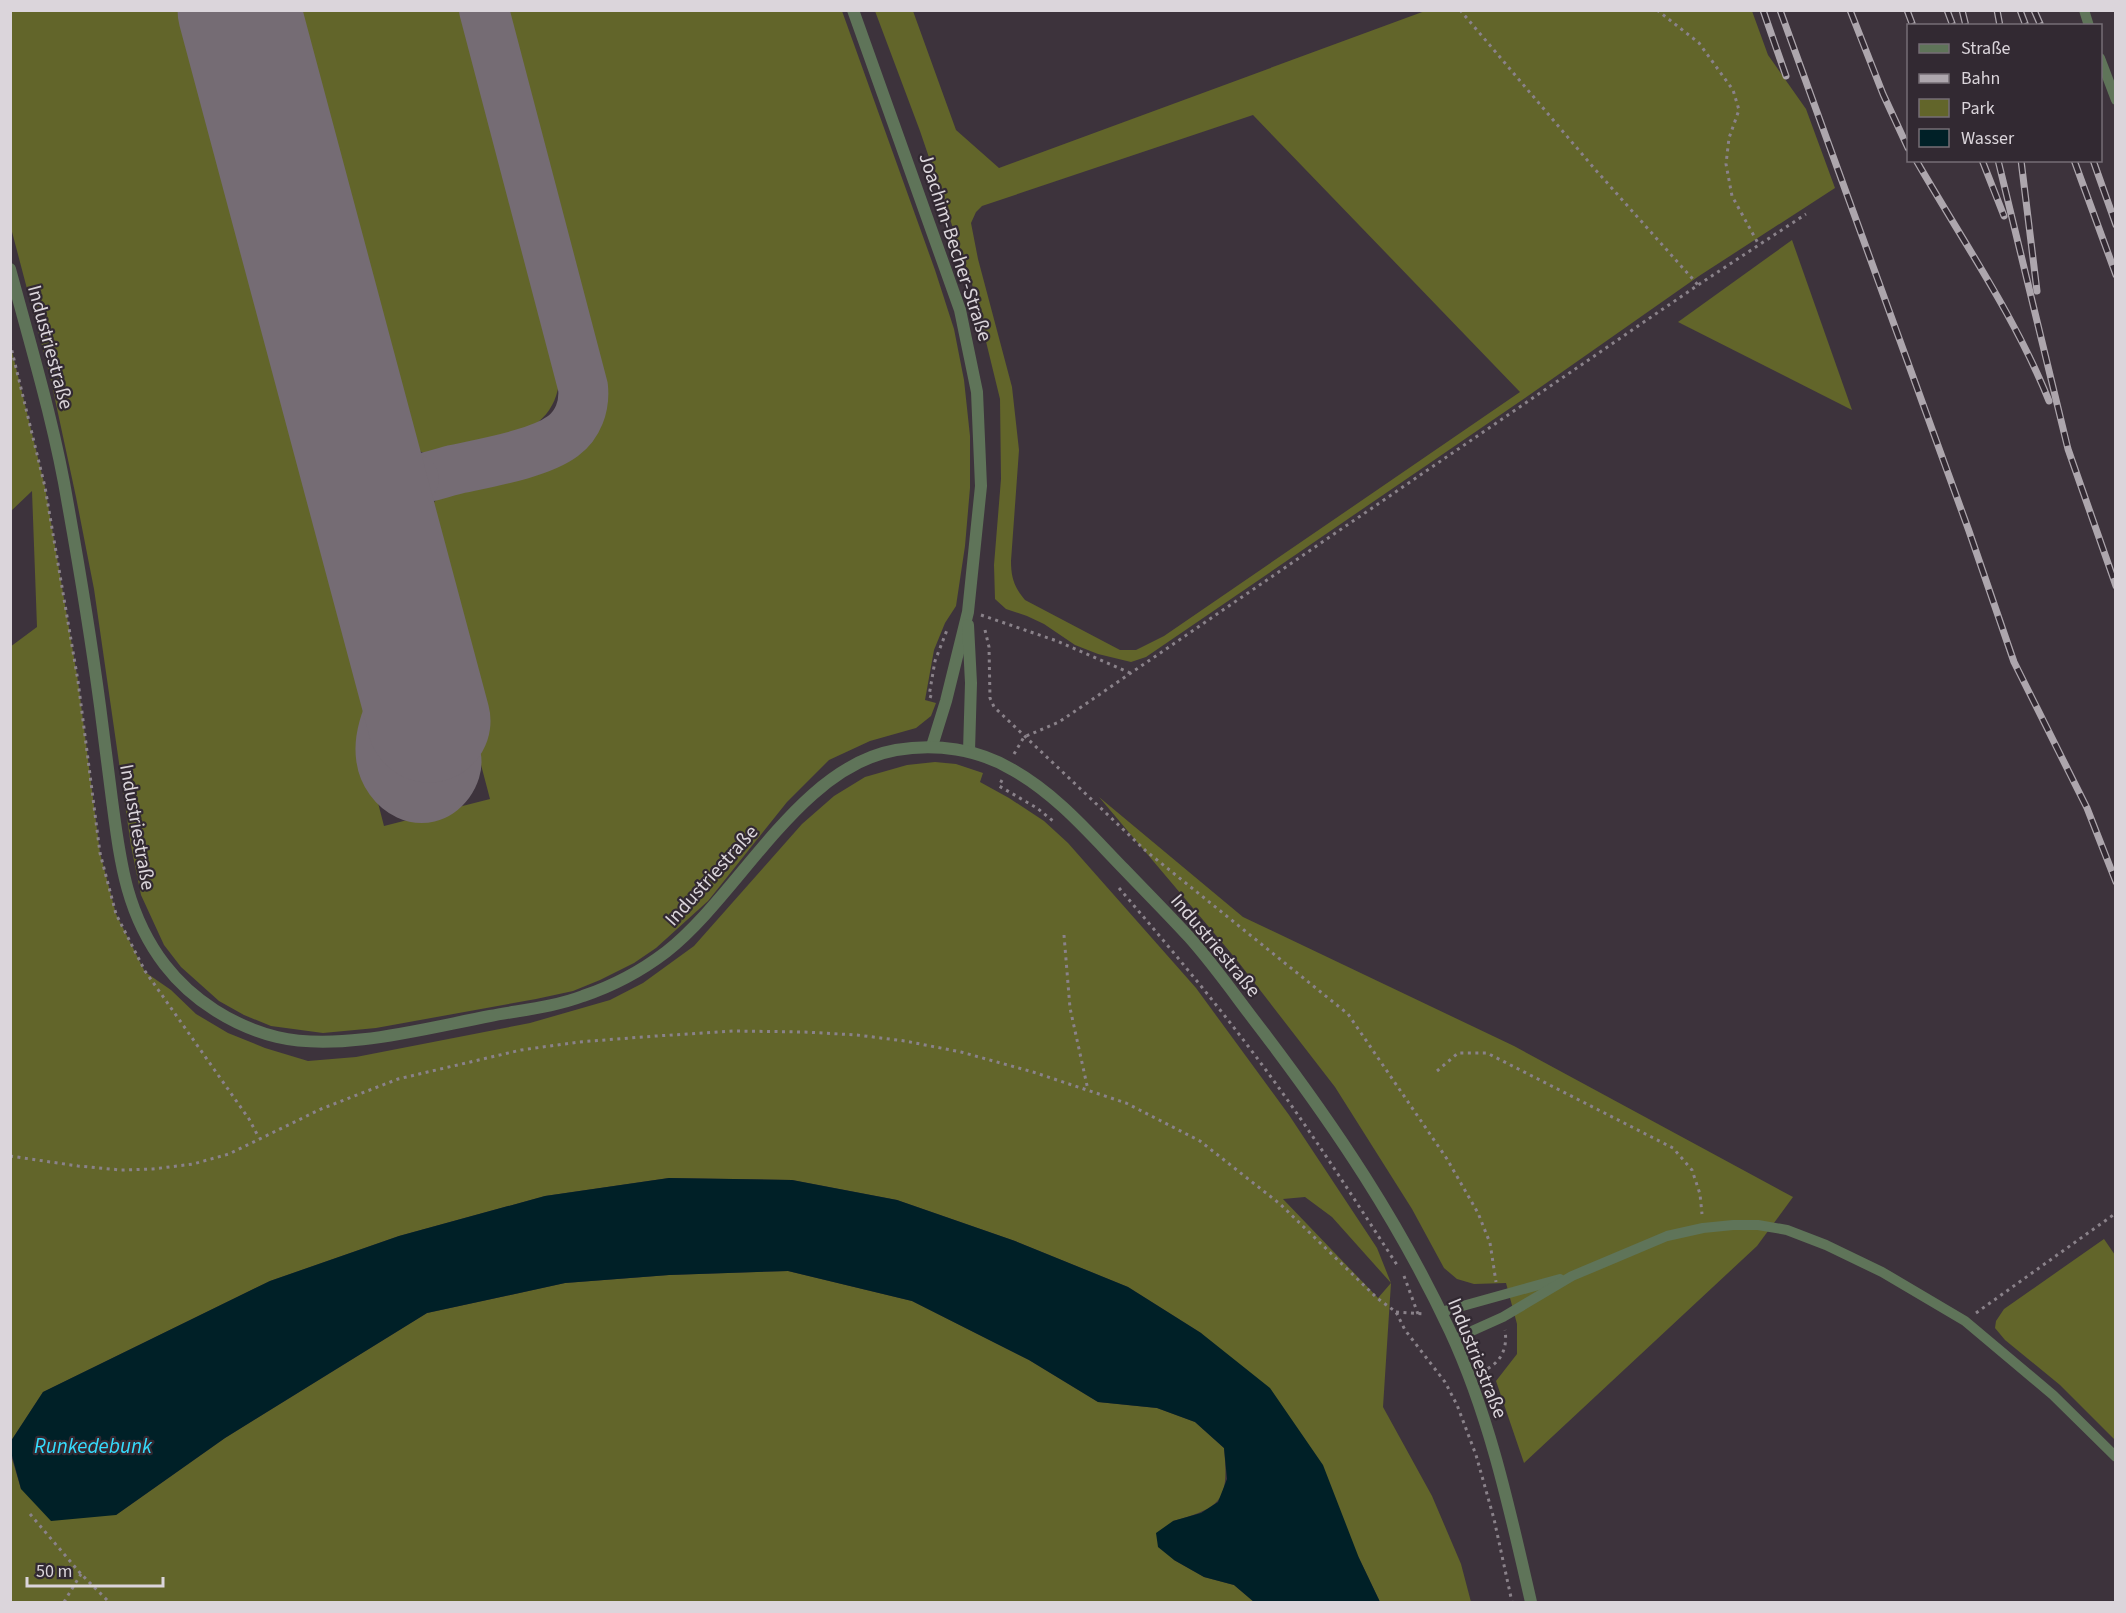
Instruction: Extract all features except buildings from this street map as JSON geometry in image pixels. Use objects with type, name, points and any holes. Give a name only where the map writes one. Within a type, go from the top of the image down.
[{"type":"street","name":"Joachim-Becher-Straße","points":[[854,10],[960,310],[977,392],[981,486],[968,612],[946,701],[932,746]]},
{"type":"street","name":"Industriestraße","points":[[10,269],[67,495],[92,645],[119,858],[128,897],[142,928],[164,964],[188,990],[215,1011],[271,1036],[328,1043],[459,1022],[580,998],[643,968],[672,948],[706,915],[783,823],[836,776],[866,758],[895,750],[932,746],[969,751],[1009,767],[1039,785],[1070,812],[1192,940],[1317,1103],[1356,1161],[1408,1250],[1454,1339],[1500,1470],[1531,1602]]},
{"type":"street","name":"Joachim-Becher-Straße","points":[[968,612],[971,683],[969,751]]},
{"type":"lane","points":[[2102,64],[2115,100]]},
{"type":"lane","points":[[1454,1339],[1503,1317],[1572,1276],[1667,1236],[1703,1228],[1733,1225],[1758,1225],[1787,1230],[1826,1245],[1882,1272],[1965,1321],[2053,1395],[2115,1457]]},
{"type":"lane","points":[[1441,1312],[1572,1276]]},
{"type":"path","points":[[1460,10],[1593,167],[1698,285]]},
{"type":"path","points":[[1658,10],[1699,43],[1733,90],[1738,110],[1729,138],[1726,164],[1732,196],[1759,245]]},
{"type":"path","points":[[1060,826],[1037,808],[999,786],[1024,737],[1059,722],[1698,285],[1806,214]]},
{"type":"path","points":[[968,612],[1057,641],[1130,674]]},
{"type":"path","points":[[994,707],[1146,851],[1348,1014],[1447,1159],[1478,1213],[1490,1242],[1498,1295]]},
{"type":"path","points":[[1113,882],[1198,981],[1252,1050],[1403,1274],[1418,1314]]},
{"type":"path","points":[[1064,934],[1070,1008],[1088,1090]]},
{"type":"path","points":[[10,1156],[121,1170],[193,1164],[229,1154],[321,1109],[398,1079],[521,1050],[579,1042],[734,1031],[805,1032],[905,1041],[961,1052],[1126,1103],[1200,1141],[1280,1204],[1377,1298],[1396,1312],[1405,1330],[1445,1382],[1457,1405],[1476,1455],[1494,1519],[1512,1602]]},
{"type":"path","points":[[1437,1071],[1458,1053],[1487,1053],[1673,1148],[1692,1170],[1700,1194],[1703,1228]]},
{"type":"path","points":[[1965,1321],[2115,1213]]},
{"type":"path","points":[[1396,1312],[1418,1314],[1441,1312]]},
{"type":"path","points":[[1445,1382],[1484,1371],[1499,1360],[1506,1341],[1503,1317]]},
{"type":"path","points":[[30,1514],[81,1574],[109,1602]]},
{"type":"path","points":[[64,1602],[81,1574]]},
{"type":"green space","points":[[10,11],[195,11],[377,699],[363,745],[384,826],[490,799],[425,552],[424,536],[428,513],[443,493],[456,486],[534,466],[555,459],[577,447],[591,431],[597,408],[597,383],[590,348],[500,11],[842,11],[935,270],[954,329],[964,380],[970,436],[970,488],[965,546],[956,606],[945,623],[934,650],[925,700],[936,703],[931,716],[916,728],[870,741],[829,760],[787,802],[708,901],[656,948],[634,963],[573,991],[376,1028],[323,1033],[271,1026],[219,1001],[181,967],[164,945],[141,895],[131,846],[94,589],[50,376],[11,228]]},
{"type":"green space","points":[[281,11],[468,11],[559,354],[560,375],[557,393],[542,419],[530,428],[499,442],[445,455],[425,453],[415,449],[395,434]]},
{"type":"green space","points":[[875,11],[913,11],[956,130],[999,168],[1425,11],[1752,11],[1768,55],[1806,109],[1835,188],[1699,276],[1146,657],[1131,662],[1098,654],[1075,645],[1044,624],[1006,609],[995,599],[994,565],[1001,479],[1000,399],[972,284],[920,131]],"holes":[[[1253,115],[1520,392],[1164,636],[1136,650],[1120,650],[1025,600],[1014,582],[1011,561],[1019,450],[1012,387],[978,259],[971,223],[982,206]]]},
{"type":"green space","points":[[1792,240],[1852,410],[1678,322]]},
{"type":"green space","points":[[10,343],[45,487],[78,681],[100,853],[116,914],[145,972],[171,990],[196,1014],[228,1033],[265,1048],[308,1061],[356,1057],[530,1023],[610,1000],[643,983],[694,946],[802,824],[834,796],[865,777],[907,765],[935,762],[956,764],[983,773],[980,782],[1044,821],[1068,843],[1196,988],[1289,1115],[1377,1248],[1391,1283],[1383,1407],[1432,1496],[1461,1564],[1471,1602],[1380,1602],[1359,1558],[1201,1333],[1128,1287],[1015,1241],[897,1200],[792,1180],[669,1178],[545,1196],[399,1236],[270,1281],[43,1392],[11,1441],[10,647],[37,627],[32,491],[11,511]],"holes":[[[1305,1197],[1332,1217],[1391,1283],[1378,1298],[1283,1199]]]},
{"type":"green space","points":[[1099,797],[1243,917],[1514,1046],[1793,1197],[1757,1246],[1524,1463],[1496,1381],[1517,1354],[1517,1324],[1506,1283],[1474,1284],[1457,1279],[1444,1268],[1412,1209],[1335,1087],[1236,959]]},
{"type":"green space","points":[[2104,1239],[2115,1255],[2115,1440],[2060,1385],[2005,1340],[1995,1328],[1996,1321],[2004,1309]]},
{"type":"green space","points":[[788,1271],[912,1301],[1029,1360],[1098,1402],[1157,1408],[1195,1422],[1224,1448],[1225,1479],[1219,1499],[1212,1505],[1203,1511],[1173,1521],[1174,1560],[1204,1577],[1234,1585],[1254,1602],[11,1602],[10,1452],[21,1489],[116,1515],[225,1438],[427,1313],[565,1283],[669,1275]]},
{"type":"water","name":"Runkedebunk","points":[[669,1178],[792,1180],[897,1200],[1015,1241],[1128,1287],[1201,1333],[1270,1388],[1323,1465],[1359,1558],[1380,1602],[1254,1602],[1234,1585],[1204,1577],[1174,1560],[1158,1547],[1156,1533],[1173,1521],[1201,1513],[1218,1502],[1227,1479],[1224,1448],[1195,1422],[1157,1408],[1098,1402],[1029,1360],[912,1301],[788,1271],[669,1275],[565,1283],[427,1313],[225,1438],[116,1515],[51,1521],[21,1489],[11,1452],[11,1441],[43,1392],[270,1281],[399,1236],[545,1196]]},
{"type":"taxiway","points":[[353,438],[366,460],[380,472],[400,479],[418,479],[540,448],[568,432],[582,408],[583,387],[484,10]]},
{"type":"taxiway","points":[[394,595],[380,538],[381,528],[386,511],[394,497],[414,479]]},
{"type":"taxiway","points":[[408,647],[405,671],[384,725],[381,757],[384,769],[398,789],[418,798],[429,797],[439,792],[449,783],[456,767],[454,752],[429,721]]},
{"type":"runway","points":[[239,10],[429,721]]},
{"type":"railway","points":[[1763,10],[1786,76]]},
{"type":"railway","points":[[1780,10],[1969,531],[2014,662],[2087,808],[2116,882]]},
{"type":"railway","points":[[1850,10],[1883,94],[1907,146]]},
{"type":"railway","points":[[1907,10],[1912,24]]},
{"type":"railway","points":[[1947,10],[1952,24]]},
{"type":"railway","points":[[1962,10],[1966,24]]},
{"type":"railway","points":[[1997,10],[2000,24]]},
{"type":"railway","points":[[2020,10],[2025,24]]},
{"type":"railway","points":[[2034,10],[2040,24]]},
{"type":"railway","points":[[1917,162],[2004,308],[2049,401]]},
{"type":"railway","points":[[1983,162],[2004,216]]},
{"type":"railway","points":[[1998,162],[2068,449],[2116,586]]},
{"type":"railway","points":[[2021,162],[2037,291]]},
{"type":"railway","points":[[2075,162],[2116,275]]},
{"type":"railway","points":[[2094,162],[2116,225]]}]
